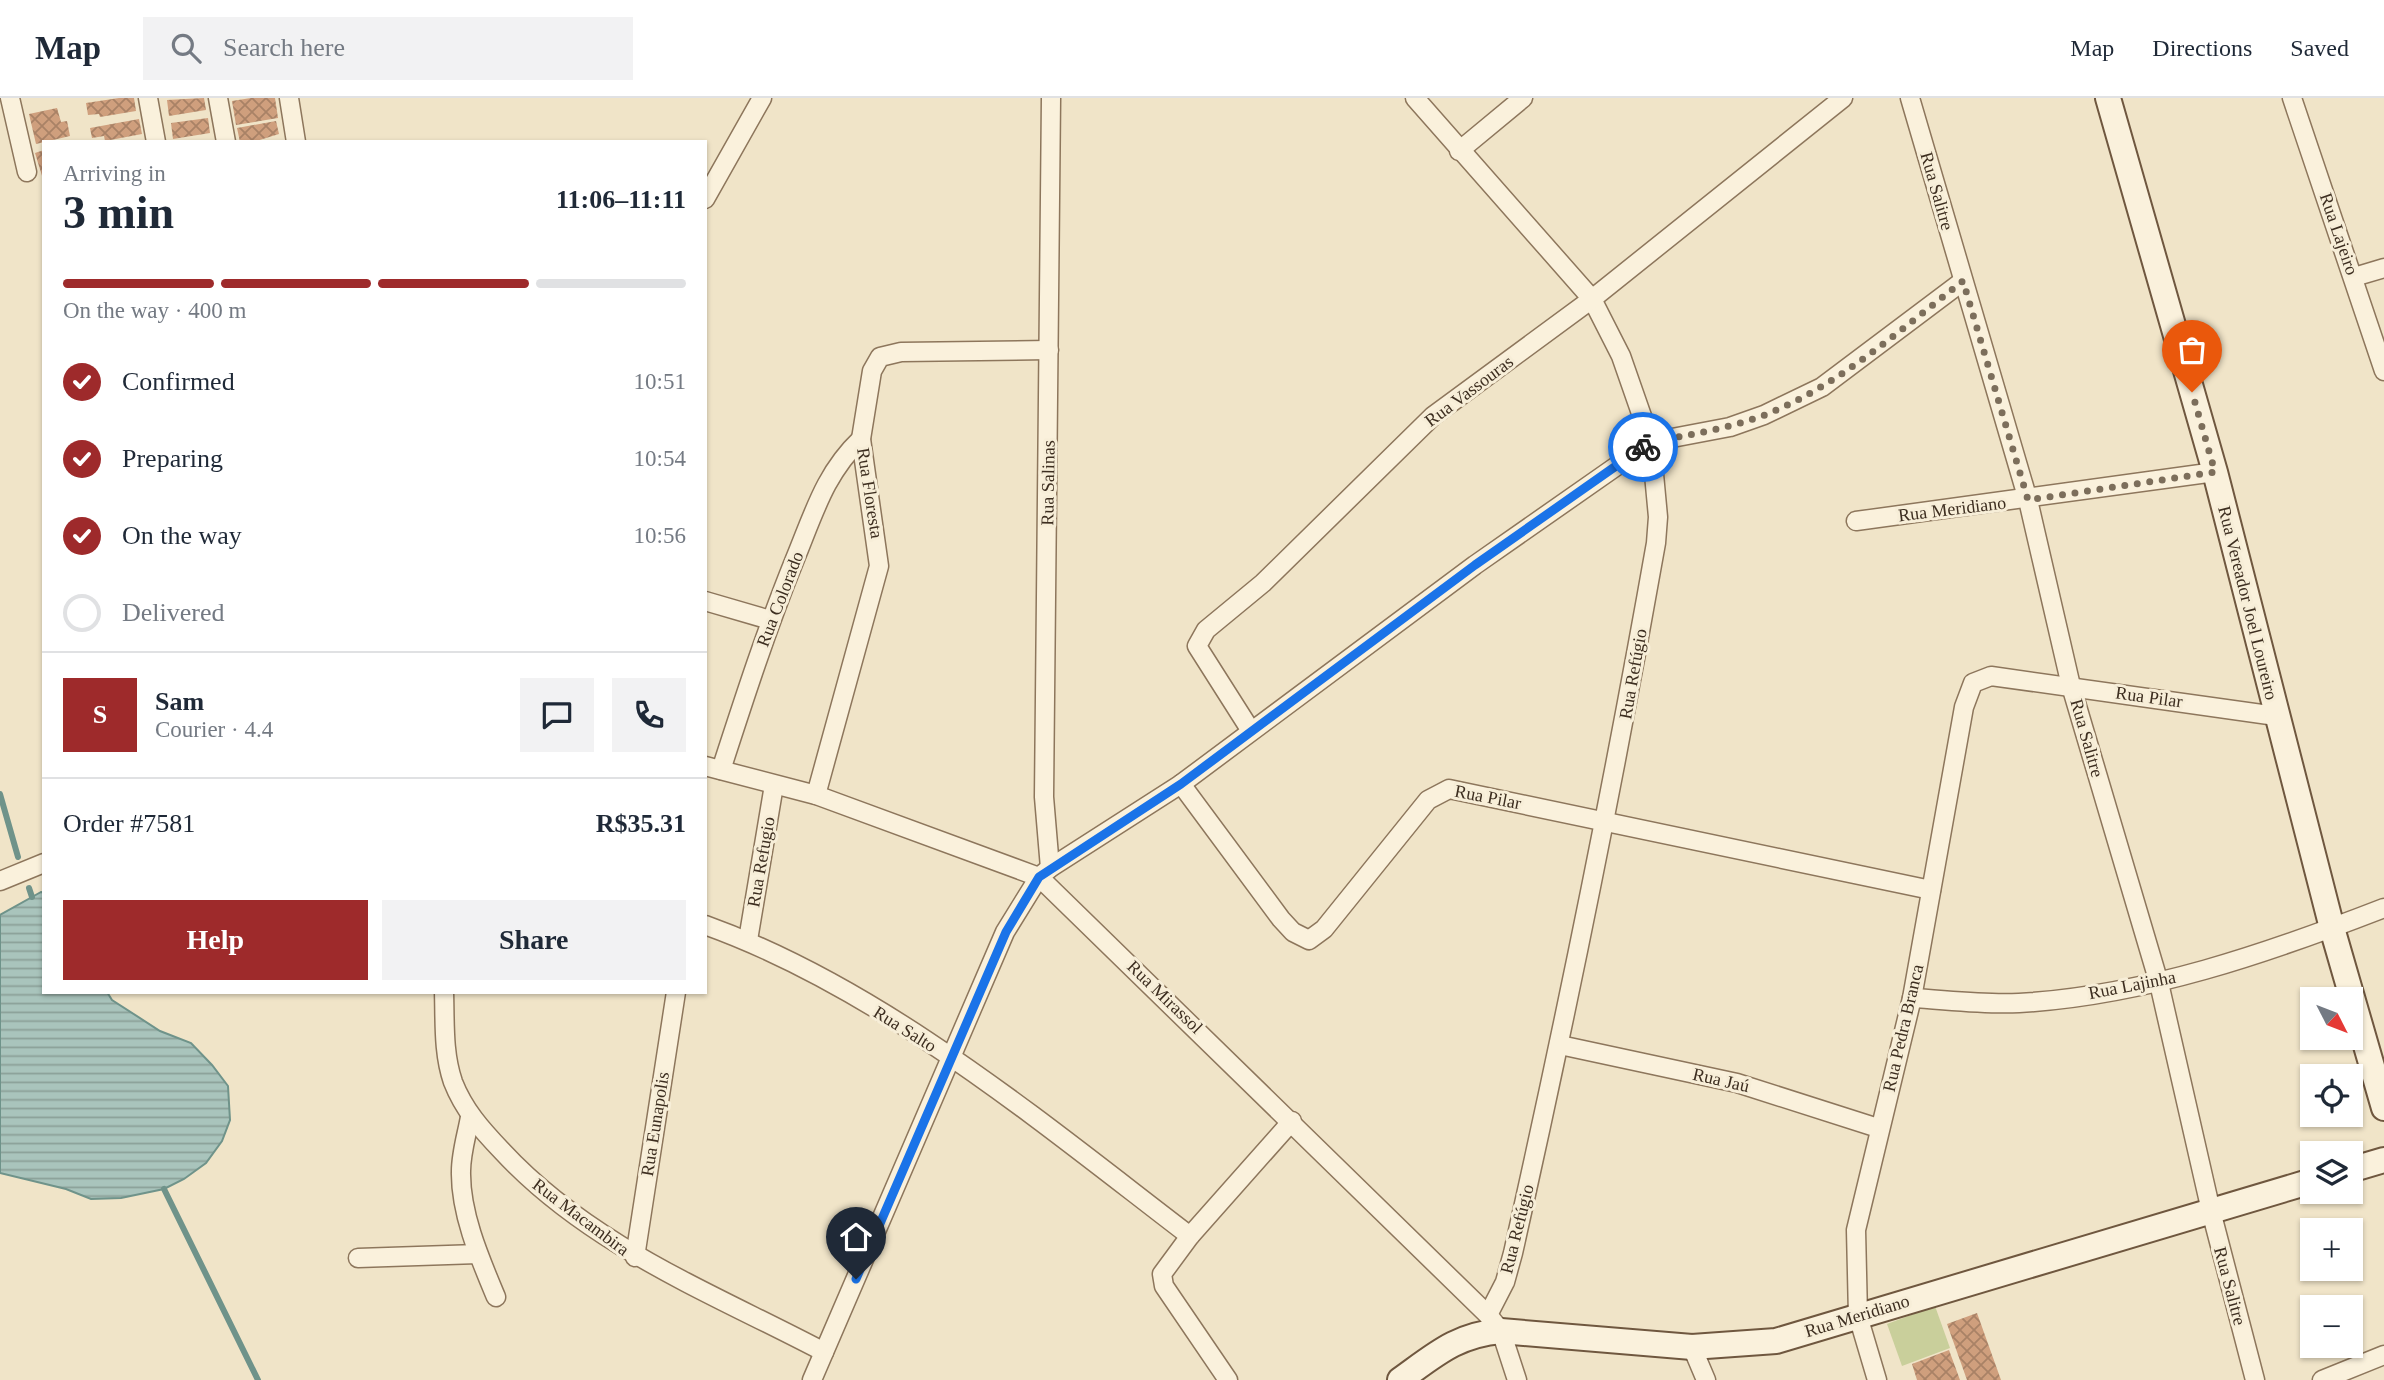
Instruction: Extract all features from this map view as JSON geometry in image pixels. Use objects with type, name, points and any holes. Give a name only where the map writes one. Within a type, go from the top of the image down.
[{"type":"street","points":[[10,98],[27,172]]},
{"type":"street","points":[[149,98],[156,140]]},
{"type":"street","points":[[218,98],[226,140]]},
{"type":"street","points":[[289,98],[296,140]]},
{"type":"street","points":[[707,195],[762,98]]},
{"type":"street","name":"Rua Salinas","points":[[1044,872],[1051,98]]},
{"type":"street","name":"Rua Refúgio","points":[[1415,98],[1592,299],[1621,356],[1651,442],[1658,517],[1656,543],[1606,821],[1560,1045],[1513,1253],[1498,1298],[1495,1323]]},
{"type":"street","points":[[1459,151],[1523,98]]},
{"type":"street","name":"Rua Vassouras","points":[[1251,731],[1203,659],[1197,646],[1201,636],[1273,573],[1433,415],[1592,299],[1843,98]]},
{"type":"street","name":"Rua Salitre","points":[[1910,98],[2028,500],[2071,686],[2159,983],[2211,1211],[2255,1380]]},
{"type":"street","name":"Rua Vereador Joel Loureiro","points":[[2108,98],[2215,472],[2332,928],[2384,1108]]},
{"type":"street","name":"Rua Lajeiro","points":[[2292,98],[2384,371]]},
{"type":"street","points":[[2354,277],[2384,268]]},
{"type":"street","points":[[812,1380],[1006,932],[1044,872],[1181,784],[1475,565],[1651,442],[1730,427],[1764,415],[1822,387],[1963,281]]},
{"type":"street","name":"Rua Floresta","points":[[816,794],[879,566],[862,439],[872,371],[877,360],[887,354],[1049,350]]},
{"type":"street","name":"Rua Colorado","points":[[713,768],[833,468],[862,439]]},
{"type":"street","name":"Rua Meridiano","points":[[1856,522],[2215,472]]},
{"type":"street","points":[[707,602],[770,620]]},
{"type":"street","name":"Rua Pilar","points":[[1979,679],[1992,676],[2276,716]]},
{"type":"street","name":"Rua Pedra Branca","points":[[1877,1380],[1858,1316],[1856,1230],[1878,1128],[1899,1059],[1912,998],[1964,707],[1973,683],[1979,679]]},
{"type":"street","name":"Rua Mirassol","points":[[713,768],[816,794],[1044,872],[1495,1323],[1517,1380]]},
{"type":"street","name":"Rua Pilar","points":[[1181,784],[1281,919],[1293,932],[1309,940],[1324,929],[1402,828],[1440,792],[1449,789],[1931,890]]},
{"type":"street","name":"Rua Refugio","points":[[748,940],[774,785]]},
{"type":"street","points":[[0,881],[42,864]]},
{"type":"street","name":"Rua Lajinha","points":[[1912,998],[2016,1003],[2159,983],[2332,928],[2384,908]]},
{"type":"street","name":"Rua Salto","points":[[707,926],[748,940],[822,977],[953,1059],[1006,1095],[1190,1236]]},
{"type":"street","name":"Rua Macambira","points":[[444,994],[448,1062],[470,1116],[532,1181],[635,1257],[824,1352]]},
{"type":"street","name":"Rua Eunapolis","points":[[635,1257],[676,994]]},
{"type":"street","name":"Rua Jaú","points":[[1560,1045],[1737,1083],[1878,1128]]},
{"type":"street","points":[[470,1116],[461,1167],[461,1186],[478,1254],[496,1297]]},
{"type":"street","points":[[1228,1380],[1162,1280],[1165,1269],[1190,1236],[1292,1121]]},
{"type":"street","points":[[2363,1166],[2384,1160]]},
{"type":"street","name":"Rua Meridiano","points":[[1400,1380],[1461,1339],[1495,1323],[1692,1347],[1776,1341],[2300,1185]]},
{"type":"street","points":[[358,1258],[478,1254]]},
{"type":"street","points":[[1692,1347],[1706,1380]]},
{"type":"street","points":[[2322,1380],[2384,1355]]},
{"type":"green space","points":[[1935,1306],[1950,1348],[1902,1366],[1887,1324]]},
{"type":"water","points":[[42,892],[42,994],[108,994],[112,1000],[160,1031],[191,1043],[212,1065],[228,1086],[230,1120],[222,1141],[206,1163],[164,1189],[121,1198],[91,1199],[66,1189],[0,1173],[0,915]]},
{"type":"building","points":[[134,98],[136,111],[100,117],[99,114],[88,115],[86,103]]},
{"type":"building","points":[[204,98],[206,110],[169,116],[167,100]]},
{"type":"building","points":[[275,98],[278,118],[236,125],[232,101]]},
{"type":"building","points":[[57,108],[61,122],[67,121],[70,136],[42,140],[42,143],[36,144],[29,114]]},
{"type":"building","points":[[208,118],[210,133],[173,139],[171,123]]},
{"type":"building","points":[[139,119],[142,134],[105,140],[104,136],[92,138],[90,128]]},
{"type":"building","points":[[276,121],[279,134],[260,140],[240,140],[237,128]]},
{"type":"building","points":[[42,151],[42,176],[35,153]]},
{"type":"building","points":[[1977,1313],[2001,1380],[1967,1380],[1947,1324]]},
{"type":"building","points":[[1949,1350],[1960,1380],[1917,1380],[1912,1364]]},
{"type":"waterway","points":[[0,794],[18,857]]},
{"type":"waterway","points":[[29,888],[32,897]]},
{"type":"waterway","points":[[164,1189],[258,1380]]},
{"type":"way so far","points":[[1643,447],[1651,442],[1730,427],[1764,415],[1822,387],[1963,281],[2028,500],[2215,472],[2192,392]]},
{"type":"route","points":[[856,1279],[1006,932],[1039,877],[1181,784],[1475,565],[1643,447]]}]
